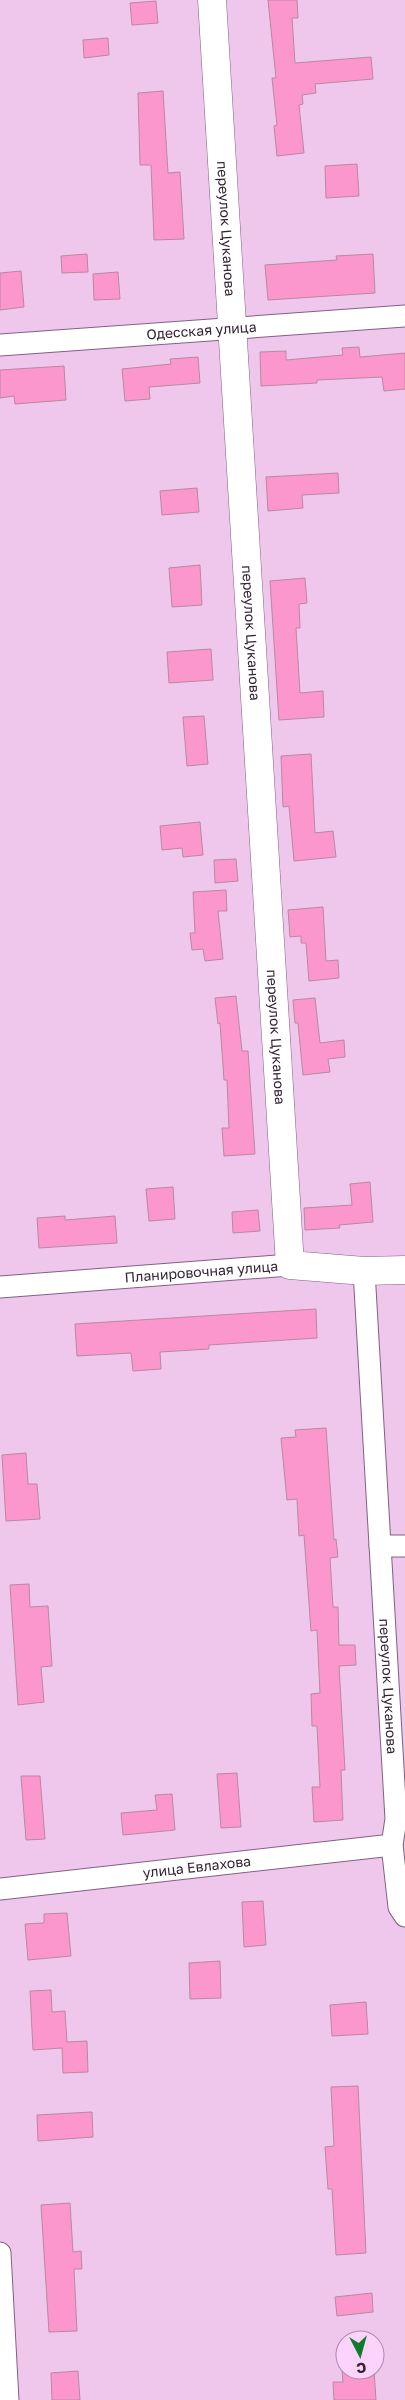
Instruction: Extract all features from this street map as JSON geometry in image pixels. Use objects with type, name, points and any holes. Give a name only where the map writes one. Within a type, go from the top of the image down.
[{"type":"main road","name":"переулок Цуканова","points":[[212,0],[290,1265]]},
{"type":"main road","name":"Планировочная улица","points":[[290,1265],[364,1270],[405,1270]]},
{"type":"street","name":"Одесская улица","points":[[0,345],[405,316]]},
{"type":"street","name":"Планировочная улица","points":[[0,1287],[290,1265]]},
{"type":"street","name":"переулок Цуканова","points":[[364,1270],[380,1546],[400,1819],[392,1845],[399,1907],[405,1916]]},
{"type":"street","points":[[380,1546],[405,1546]]},
{"type":"street","name":"улица Евлахова","points":[[0,1889],[392,1845]]},
{"type":"street","points":[[0,2253],[8,2400]]},
{"type":"building","points":[[268,0],[297,0],[298,18],[292,18],[295,63],[371,57],[373,79],[315,84],[316,93],[302,95],[303,104],[299,105],[304,153],[277,156],[274,126],[277,125],[272,78],[276,78]]},
{"type":"building","points":[[156,1],[158,23],[132,25],[130,3]]},
{"type":"building","points":[[108,38],[109,55],[84,58],[83,40]]},
{"type":"building","points":[[163,91],[168,173],[180,172],[184,239],[154,240],[151,165],[140,165],[138,93]]},
{"type":"building","points":[[357,164],[359,196],[326,198],[325,166]]},
{"type":"building","points":[[87,254],[88,272],[62,273],[61,256]]},
{"type":"building","points":[[373,254],[375,293],[268,300],[265,265],[337,260],[336,256]]},
{"type":"building","points":[[21,271],[24,307],[0,310],[0,273]]},
{"type":"building","points":[[118,272],[120,299],[94,300],[93,274]]},
{"type":"building","points":[[359,347],[360,357],[405,353],[405,389],[384,391],[382,377],[317,380],[317,383],[261,386],[260,352],[286,351],[286,360],[343,355],[342,348]]},
{"type":"building","points":[[198,357],[200,383],[149,387],[150,399],[125,401],[122,369],[171,364],[170,359]]},
{"type":"building","points":[[64,366],[66,400],[15,404],[14,396],[0,398],[0,370]]},
{"type":"building","points":[[338,473],[339,493],[302,495],[303,508],[268,511],[266,477]]},
{"type":"building","points":[[197,488],[199,512],[162,515],[160,491]]},
{"type":"building","points":[[200,565],[202,605],[172,607],[169,568]]},
{"type":"building","points":[[305,578],[307,603],[299,604],[300,628],[296,628],[300,693],[323,691],[324,717],[279,720],[270,581]]},
{"type":"building","points":[[211,649],[213,680],[169,683],[167,652]]},
{"type":"building","points":[[204,716],[208,764],[187,766],[183,717]]},
{"type":"building","points":[[311,754],[315,833],[333,831],[336,857],[294,861],[289,806],[283,807],[281,756]]},
{"type":"building","points":[[200,822],[203,855],[183,857],[182,848],[162,850],[160,826]]},
{"type":"building","points":[[236,859],[238,881],[215,883],[214,860]]},
{"type":"building","points":[[226,890],[227,911],[218,911],[223,959],[205,961],[203,949],[192,950],[190,933],[195,933],[193,892]]},
{"type":"building","points":[[323,907],[326,961],[338,960],[339,978],[309,981],[306,943],[301,943],[301,936],[290,937],[288,910]]},
{"type":"building","points":[[236,996],[242,1051],[248,1051],[255,1154],[224,1156],[222,1128],[229,1128],[227,1080],[224,1080],[220,1023],[218,1024],[215,998]]},
{"type":"building","points":[[315,998],[320,1043],[344,1040],[345,1057],[328,1059],[330,1072],[303,1075],[298,1023],[295,1023],[293,1000]]},
{"type":"building","points":[[370,1182],[373,1222],[339,1225],[340,1228],[305,1230],[304,1208],[352,1205],[350,1184]]},
{"type":"building","points":[[173,1187],[175,1219],[149,1221],[146,1189]]},
{"type":"building","points":[[258,1210],[260,1231],[233,1233],[232,1212]]},
{"type":"building","points":[[65,1216],[65,1220],[115,1216],[117,1243],[39,1248],[37,1218]]},
{"type":"building","points":[[316,1309],[317,1338],[209,1345],[209,1349],[160,1352],[161,1369],[133,1371],[131,1353],[77,1356],[75,1324]]},
{"type":"building","points":[[326,1428],[334,1540],[336,1539],[338,1557],[330,1558],[333,1607],[338,1607],[339,1645],[355,1645],[356,1665],[339,1666],[345,1770],[341,1770],[343,1820],[314,1822],[312,1787],[320,1787],[317,1726],[312,1726],[311,1694],[320,1693],[317,1630],[311,1631],[304,1535],[299,1536],[297,1499],[287,1500],[281,1438],[296,1437],[295,1430]]},
{"type":"building","points":[[26,1453],[28,1484],[37,1484],[40,1519],[6,1521],[2,1455]]},
{"type":"building","points":[[29,1584],[30,1607],[48,1606],[52,1666],[41,1667],[44,1702],[18,1705],[10,1585]]},
{"type":"building","points":[[237,1773],[241,1827],[221,1828],[217,1774]]},
{"type":"building","points":[[21,1776],[40,1776],[45,1839],[26,1840]]},
{"type":"building","points":[[172,1794],[175,1830],[123,1835],[121,1813],[157,1810],[155,1795]]},
{"type":"building","points":[[263,1901],[266,1945],[244,1947],[242,1902]]},
{"type":"building","points":[[67,1913],[71,1956],[28,1960],[25,1924],[44,1923],[44,1914]]},
{"type":"building","points":[[220,1961],[221,1998],[190,1999],[189,1963]]},
{"type":"building","points":[[51,1990],[52,2012],[65,2011],[67,2042],[87,2041],[88,2072],[63,2073],[62,2048],[33,2050],[30,1991]]},
{"type":"building","points":[[366,2002],[368,2034],[332,2036],[330,2005]]},
{"type":"building","points":[[358,2086],[366,2253],[336,2255],[332,2189],[328,2189],[325,2147],[334,2146],[331,2087]]},
{"type":"building","points":[[92,2112],[93,2137],[38,2141],[37,2115]]},
{"type":"building","points":[[70,2203],[73,2252],[81,2251],[82,2269],[74,2269],[77,2331],[49,2332],[41,2205]]},
{"type":"building","points":[[372,2293],[373,2312],[337,2316],[335,2297]]},
{"type":"building","points":[[78,2371],[80,2400],[52,2400],[51,2373]]},
{"type":"building","points":[[343,2380],[375,2380],[376,2400],[334,2400],[333,2382],[343,2382]]}]
